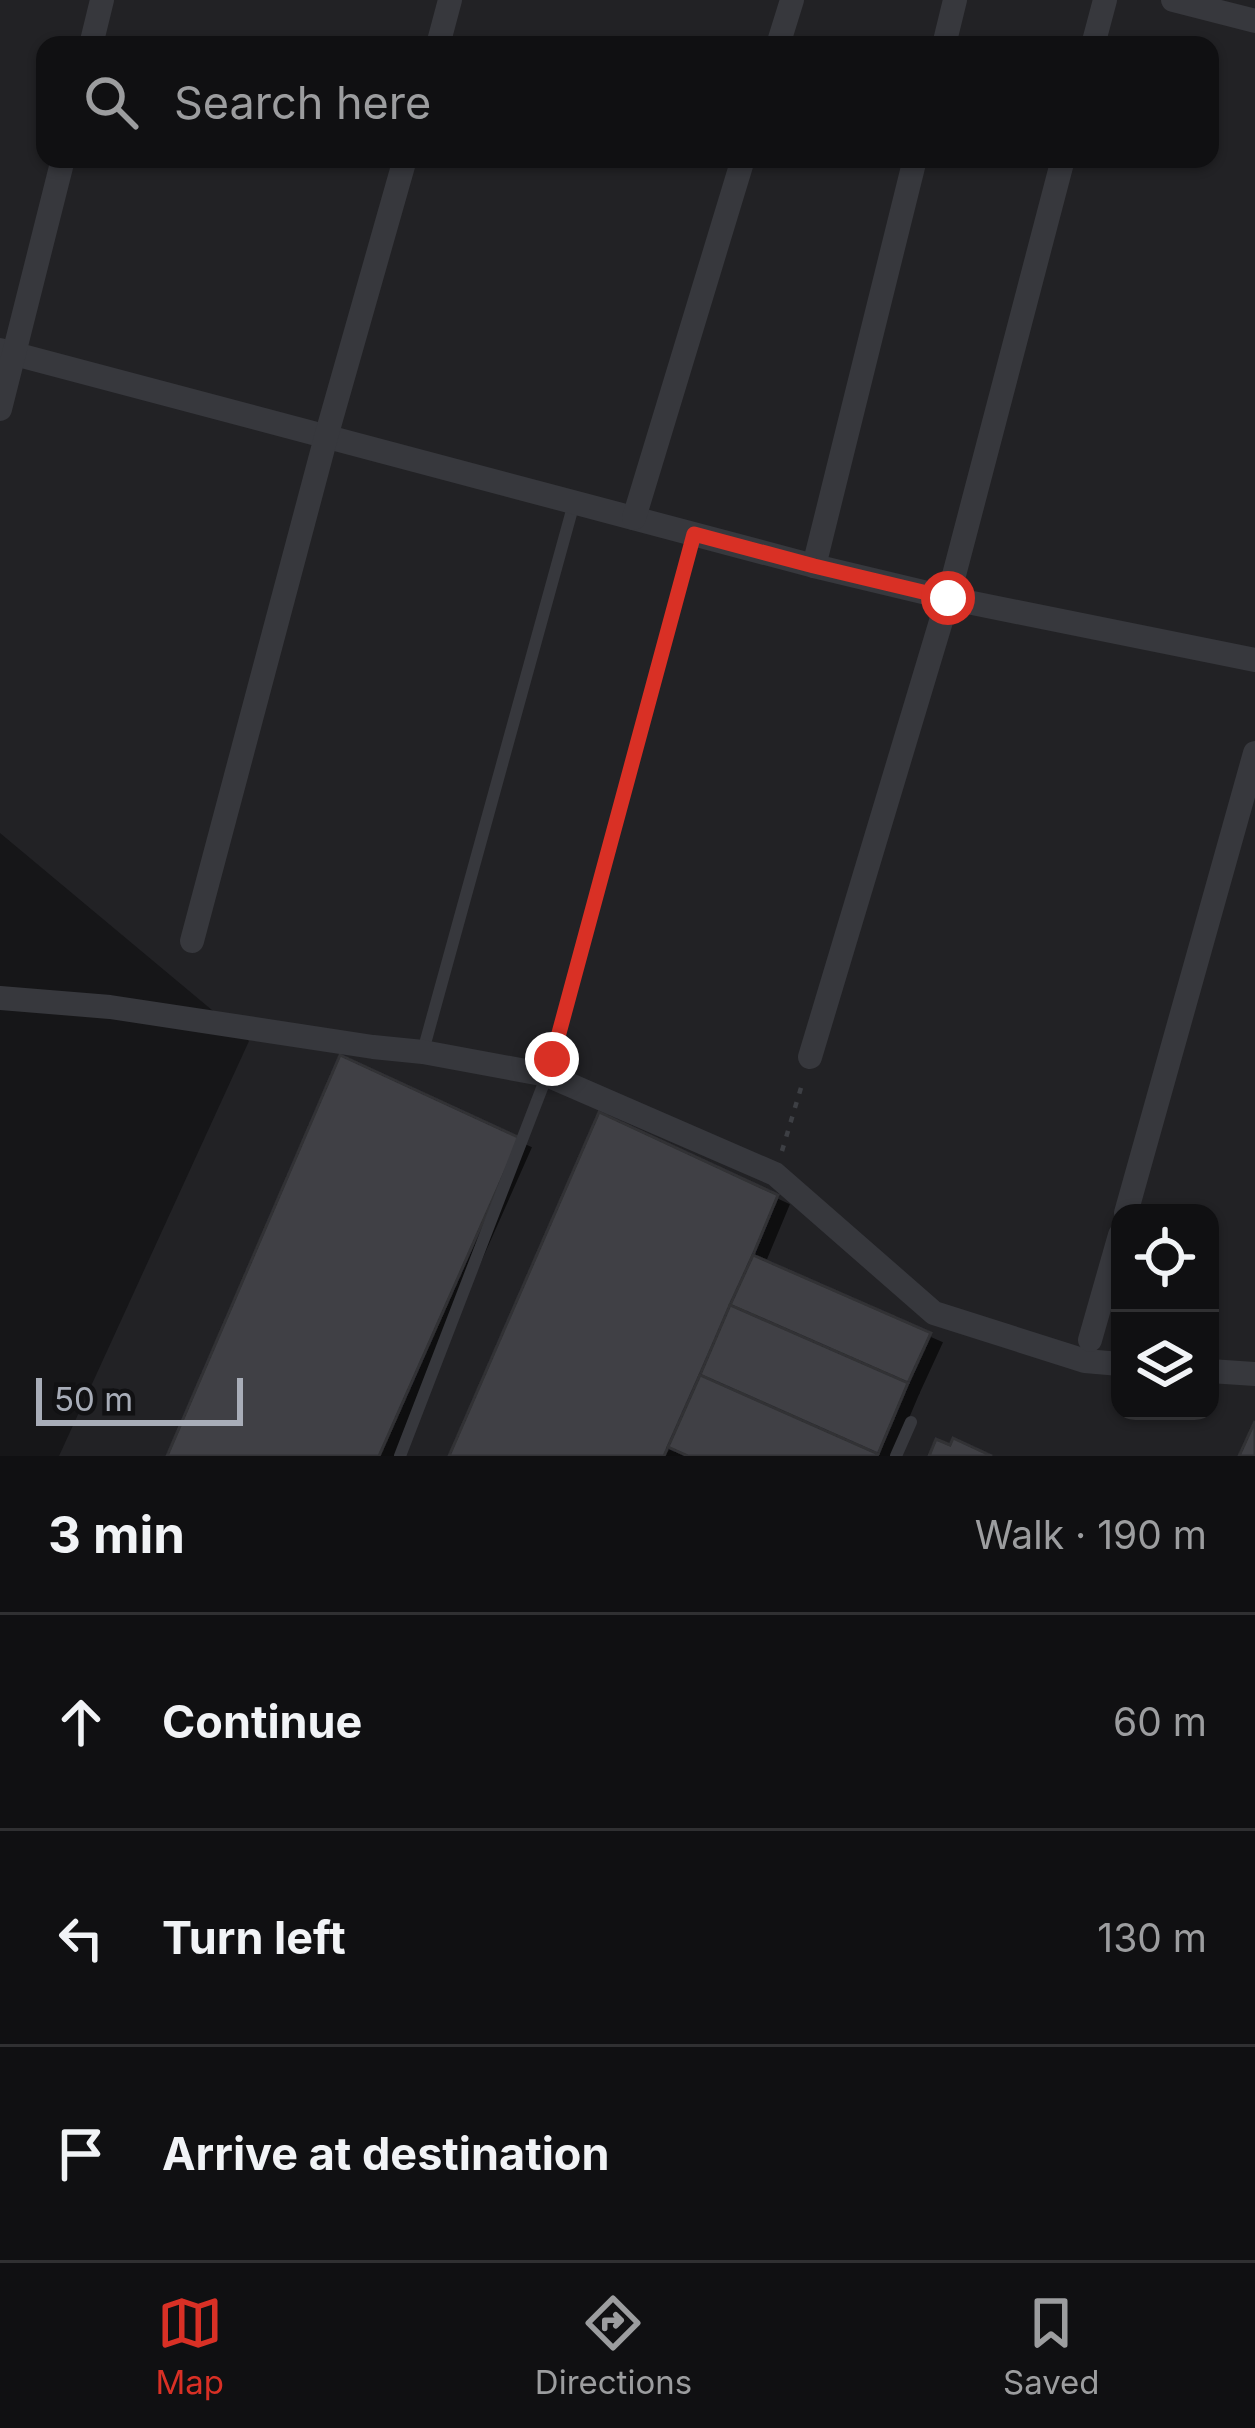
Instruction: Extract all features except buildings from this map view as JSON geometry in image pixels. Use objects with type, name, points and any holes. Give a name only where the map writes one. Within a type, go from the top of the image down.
[{"type":"street","points":[[93,36],[102,0]]},
{"type":"street","points":[[440,36],[450,0]]},
{"type":"street","points":[[781,36],[792,0]]},
{"type":"street","points":[[946,36],[955,0]]},
{"type":"street","points":[[1095,36],[1105,0]]},
{"type":"street","points":[[1173,0],[1255,21]]},
{"type":"street","points":[[0,409],[8,352],[60,168]]},
{"type":"street","points":[[192,941],[402,168]]},
{"type":"street","points":[[634,518],[740,168]]},
{"type":"street","points":[[814,566],[913,168]]},
{"type":"street","points":[[810,1057],[948,598],[1061,168]]},
{"type":"street","points":[[8,352],[814,566],[1255,660]]},
{"type":"street","points":[[1129,1204],[1255,753]]},
{"type":"street","points":[[0,998],[110,1007],[548,1075],[775,1174],[934,1313],[1085,1361],[1111,1363]]},
{"type":"street","points":[[1090,1340],[1111,1266]]},
{"type":"street","points":[[1219,1372],[1255,1375]]},
{"type":"lane","points":[[423,1052],[574,502]]},
{"type":"lane","points":[[400,1456],[548,1075],[694,534]]},
{"type":"lane","points":[[896,1456],[911,1422]]},
{"type":"path","points":[[775,1174],[810,1057]]},
{"type":"shaded area","points":[[0,0],[1255,0],[1255,1456],[59,1456],[249,1041],[0,833]]},
{"type":"route","points":[[552,1059],[694,534],[948,598]]}]
